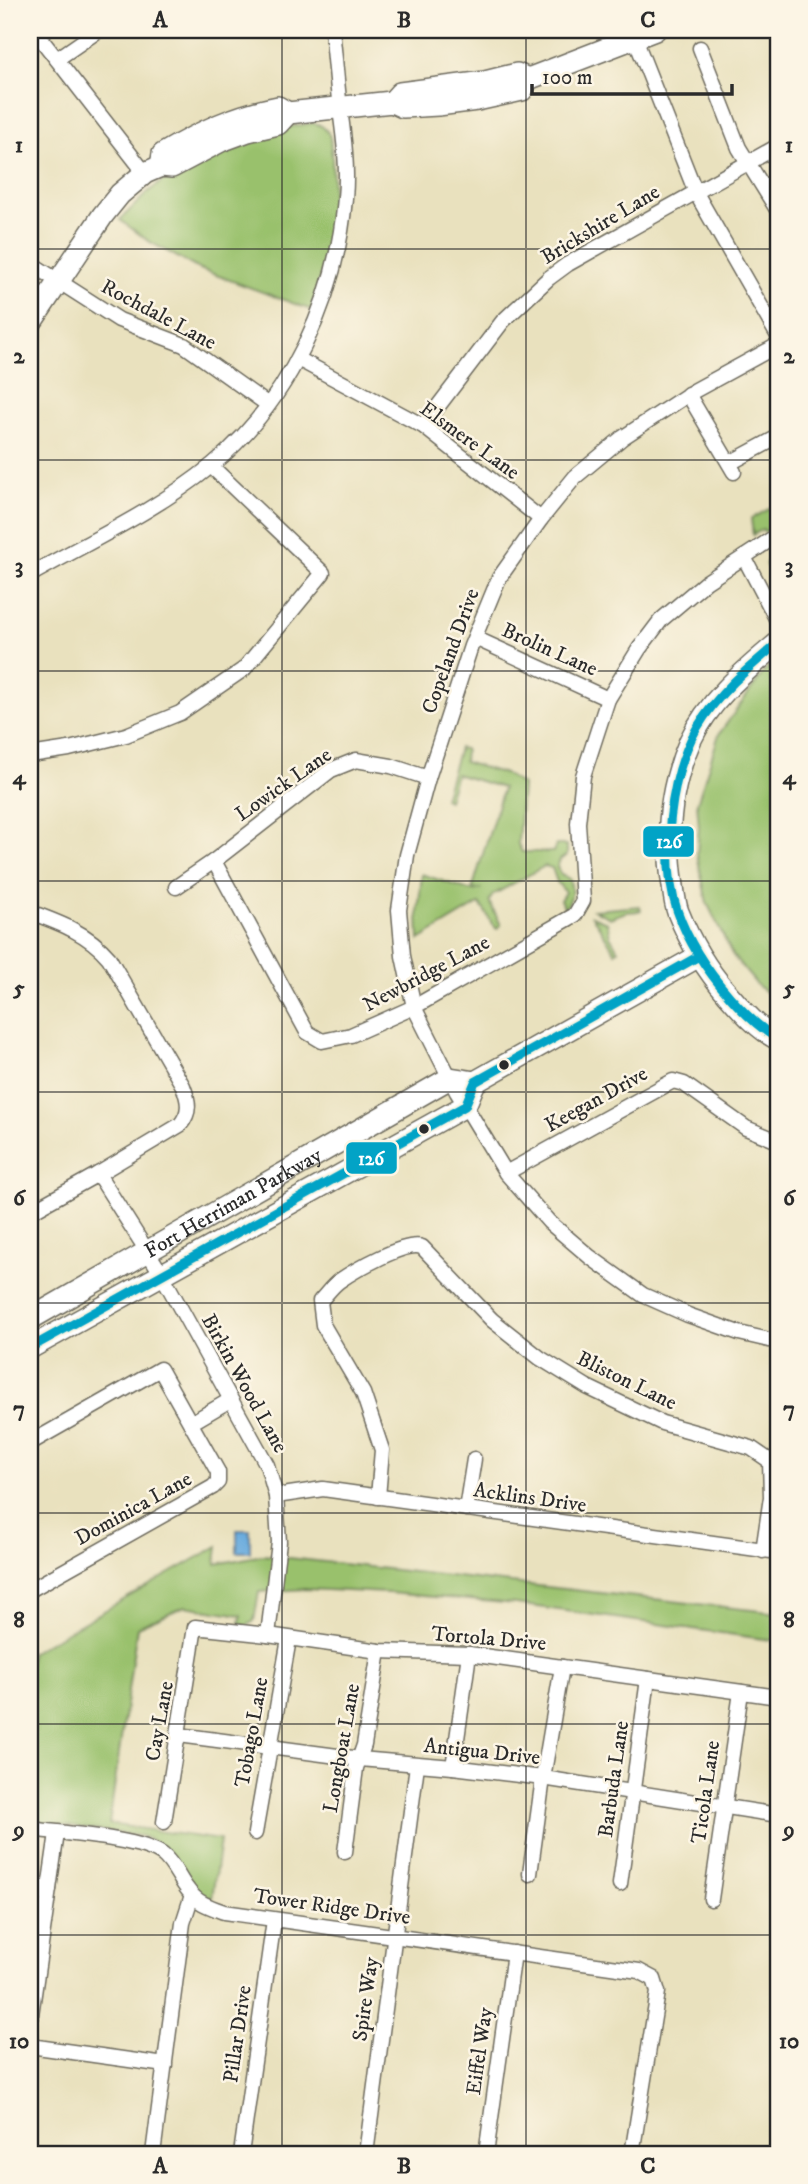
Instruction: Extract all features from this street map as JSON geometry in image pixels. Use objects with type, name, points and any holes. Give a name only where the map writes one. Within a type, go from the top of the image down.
[{"type":"street","points":[[34,30],[153,169]]},
{"type":"street","points":[[57,59],[99,30]]},
{"type":"street","points":[[30,575],[163,500],[211,466],[251,426],[298,359],[318,315],[337,261],[346,197],[344,140],[332,30]]},
{"type":"street","points":[[30,324],[103,215],[121,194],[153,169],[163,154],[221,123],[250,112],[278,107],[288,113],[340,108],[392,102],[400,93],[485,82],[517,74],[528,79],[641,32],[696,193],[778,336]]},
{"type":"street","points":[[700,48],[738,148],[778,211]]},
{"type":"street","name":"Brickshire Lane","points":[[423,426],[503,321],[549,278],[568,264],[778,146]]},
{"type":"street","name":"Rochdale Lane","points":[[30,263],[119,320],[184,345],[267,404]]},
{"type":"street","name":"Copeland Drive","points":[[778,345],[688,394],[622,438],[575,477],[499,578],[475,638],[428,778],[407,855],[400,910],[403,956],[414,1007],[506,1173],[549,1222],[590,1257],[643,1295],[739,1333],[778,1342]]},
{"type":"street","name":"Elsmere Lane","points":[[298,359],[423,426],[541,519]]},
{"type":"street","points":[[688,394],[732,467],[778,437]]},
{"type":"street","points":[[30,755],[126,735],[180,713],[244,669],[323,573],[211,466]]},
{"type":"street","points":[[608,699],[639,649],[661,620],[706,582],[773,538]]},
{"type":"street","points":[[744,557],[778,622]]},
{"type":"street","name":"Brolin Lane","points":[[475,638],[608,699]]},
{"type":"street","points":[[778,643],[734,680],[691,739],[678,774],[668,842],[677,910],[699,956],[736,1004],[771,1036],[778,1039]]},
{"type":"street","name":"Newbridge Lane","points":[[214,861],[307,1032],[323,1041],[351,1035],[414,1007],[575,915],[583,901],[578,823],[583,776],[608,699]]},
{"type":"street","name":"Lowick Lane","points":[[176,887],[214,861],[331,770],[356,760],[391,766],[428,778]]},
{"type":"street","points":[[30,912],[70,927],[99,945],[183,1086],[189,1109],[180,1125],[30,1212]]},
{"type":"street","name":"Fort Herriman Parkway","points":[[30,1348],[161,1273],[462,1090],[699,956]]},
{"type":"street","name":"Keegan Drive","points":[[506,1173],[673,1081],[684,1084],[746,1128],[778,1141]]},
{"type":"street","name":"Fort Herriman Parkway","points":[[30,1319],[147,1251],[462,1090]]},
{"type":"street","name":"Birkin Wood Lane","points":[[98,1174],[161,1273],[267,1465],[276,1496],[279,1542],[268,1634]]},
{"type":"street","name":"Bliston Lane","points":[[378,1497],[382,1450],[363,1393],[323,1325],[320,1301],[337,1282],[399,1249],[416,1245],[422,1247],[492,1320],[540,1358],[587,1387],[662,1423],[751,1448],[769,1461],[771,1551]]},
{"type":"street","name":"Dominica Lane","points":[[30,1443],[160,1369],[218,1472],[218,1482],[213,1487],[30,1590]]},
{"type":"street","points":[[191,1423],[230,1400]]},
{"type":"street","points":[[466,1509],[474,1459]]},
{"type":"street","name":"Acklins Drive","points":[[276,1496],[323,1489],[771,1551]]},
{"type":"street","name":"Tortola Drive","points":[[195,1627],[268,1634],[379,1651],[469,1654],[778,1697]]},
{"type":"street","name":"Cay Lane","points":[[164,1822],[195,1627]]},
{"type":"street","name":"Tobago Lane","points":[[255,1833],[289,1639]]},
{"type":"street","name":"Longboat Lane","points":[[345,1852],[356,1770],[379,1651]]},
{"type":"street","points":[[453,1767],[469,1654]]},
{"type":"street","points":[[530,1874],[562,1667]]},
{"type":"street","name":"Barbuda Lane","points":[[620,1884],[648,1679]]},
{"type":"street","name":"Ticola Lane","points":[[711,1899],[741,1692]]},
{"type":"street","name":"Antigua Drive","points":[[179,1735],[360,1759],[543,1778],[778,1815]]},
{"type":"street","name":"Spire Way","points":[[366,2154],[417,1765]]},
{"type":"street","name":"Tower Ridge Drive","points":[[30,1829],[143,1845],[163,1855],[192,1895],[202,1904],[224,1912],[639,1971],[654,1979],[658,1992],[632,2154]]},
{"type":"street","points":[[30,2022],[57,1833]]},
{"type":"street","points":[[30,1886],[49,1889]]},
{"type":"street","points":[[153,2154],[183,1923],[192,1895]]},
{"type":"street","name":"Pillar Drive","points":[[241,2154],[274,1920]]},
{"type":"street","name":"Eiffel Way","points":[[486,2154],[514,1952]]},
{"type":"street","points":[[30,2046],[165,2065]]},
{"type":"green space","points":[[313,123],[323,127],[330,137],[333,181],[327,246],[311,310],[197,268],[150,242],[120,220],[148,192],[178,169],[275,129]]},
{"type":"green space","points":[[778,504],[778,543],[770,529],[765,532],[763,529],[753,535],[751,519]]},
{"type":"green space","points":[[778,543],[778,590],[766,564]]},
{"type":"green space","points":[[778,656],[778,1002],[757,985],[733,956],[707,903],[697,855],[697,803],[719,734]]},
{"type":"green space","points":[[459,748],[465,749],[464,762],[505,774],[522,785],[518,844],[522,852],[553,852],[556,845],[567,845],[567,855],[560,860],[557,867],[561,875],[570,879],[571,898],[565,909],[560,900],[565,892],[557,882],[552,868],[545,866],[493,895],[489,901],[501,925],[497,929],[479,904],[419,940],[418,912],[422,874],[472,891],[482,889],[472,890],[503,788],[456,774],[448,800],[444,798]]},
{"type":"green space","points":[[640,906],[641,911],[626,912],[610,918],[594,910]]},
{"type":"green space","points":[[592,916],[607,922],[610,936],[618,950],[615,952]]},
{"type":"green space","points":[[218,1546],[216,1564],[263,1555],[778,1613],[778,1641],[516,1604],[306,1589],[259,1592],[254,1621],[247,1626],[240,1625],[241,1615],[185,1606],[137,1627],[109,1824],[220,1840],[212,1899],[193,1886],[164,1850],[141,1836],[30,1821],[30,1653]]},
{"type":"water","points":[[237,1530],[250,1530],[250,1552],[237,1552]]},
{"type":"transit line","name":"126","points":[[778,643],[744,672],[697,728],[680,769],[674,793],[669,842],[669,866],[677,910],[699,956],[735,1003],[758,1025],[778,1039]]},
{"type":"transit line","name":"126","points":[[30,1348],[465,1106],[475,1082],[699,956]]}]
